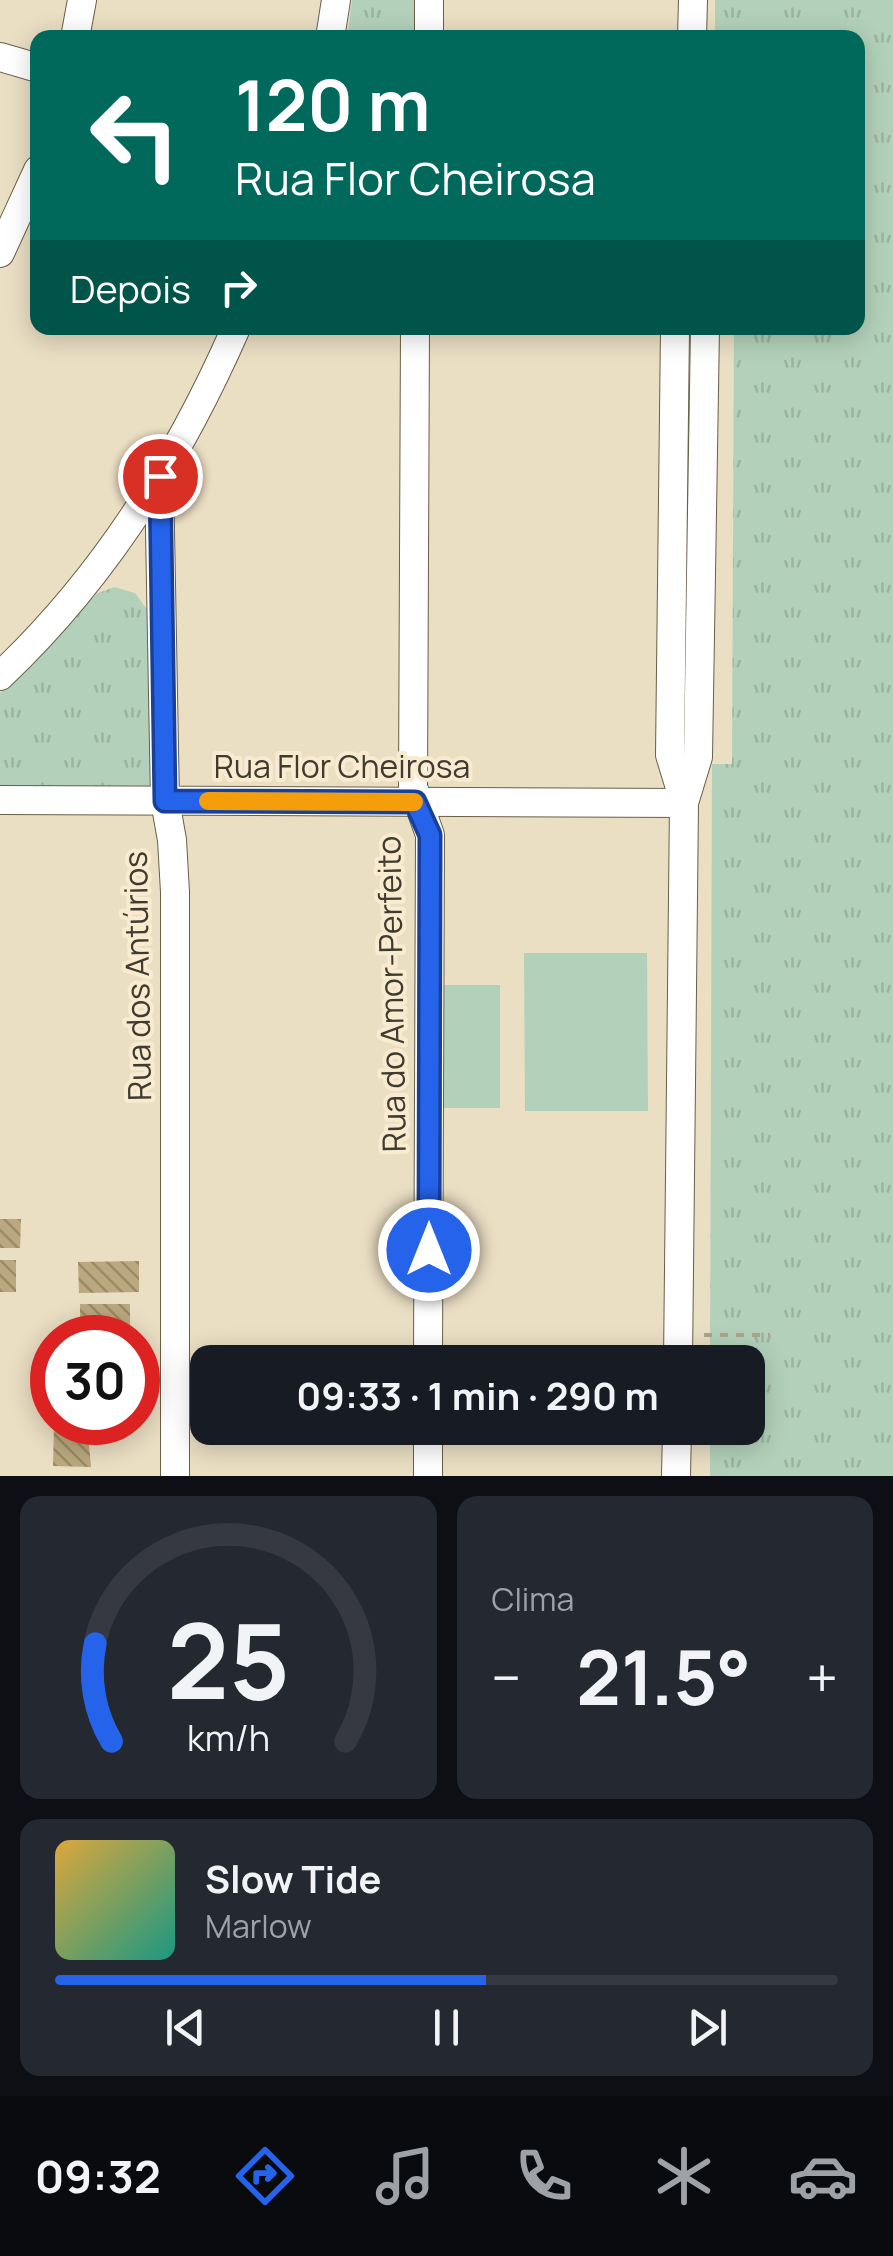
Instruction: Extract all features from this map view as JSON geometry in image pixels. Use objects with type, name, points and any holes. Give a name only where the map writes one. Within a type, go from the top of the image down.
[{"type":"street","points":[[76,30],[82,0]]},
{"type":"street","points":[[331,30],[336,0]]},
{"type":"street","points":[[429,0],[429,30]]},
{"type":"street","points":[[692,30],[693,0]]},
{"type":"street","points":[[0,57],[30,66]]},
{"type":"street","points":[[0,253],[30,187]]},
{"type":"street","points":[[0,676],[67,604],[160,476],[189,428],[233,335]]},
{"type":"street","name":"Rua do Amor-Perfeito","points":[[415,335],[412,787],[430,835],[428,1345]]},
{"type":"street","points":[[675,335],[670,756],[684,803]]},
{"type":"street","points":[[678,1345],[684,803],[698,757],[704,335]]},
{"type":"street","name":"Rua dos Antúrios","points":[[160,476],[165,801],[175,892],[175,1476]]},
{"type":"street","name":"Rua Flor Cheirosa","points":[[0,800],[684,803]]},
{"type":"street","points":[[428,1445],[428,1476]]},
{"type":"street","points":[[676,1476],[677,1445]]},
{"type":"path","points":[[703,1345],[770,1334]]},
{"type":"green space","points":[[352,0],[416,0],[415,30],[348,30]]},
{"type":"green space","points":[[715,0],[893,0],[893,1476],[710,1476],[710,1445],[765,1445],[765,1345],[710,1345],[712,764],[732,764],[734,335],[865,335],[865,30],[715,30]]},
{"type":"green space","points":[[114,587],[135,593],[149,612],[152,789],[0,788],[0,693],[96,594]]},
{"type":"green space","points":[[524,953],[647,953],[648,1111],[525,1111]]},
{"type":"green space","points":[[437,985],[500,985],[500,1108],[437,1108]]},
{"type":"building","points":[[0,1219],[21,1219],[20,1248],[0,1248]]},
{"type":"building","points":[[0,1260],[16,1260],[16,1292],[0,1292]]},
{"type":"building","points":[[139,1261],[139,1292],[79,1293],[78,1262]]},
{"type":"building","points":[[80,1304],[130,1304],[130,1315],[80,1315]]},
{"type":"building","points":[[54,1445],[89,1445],[91,1467],[53,1466]]},
{"type":"slow traffic","points":[[208,801],[414,802]]},
{"type":"route","points":[[160,476],[165,801],[415,802],[426,820],[430,835],[429,1250]]}]
